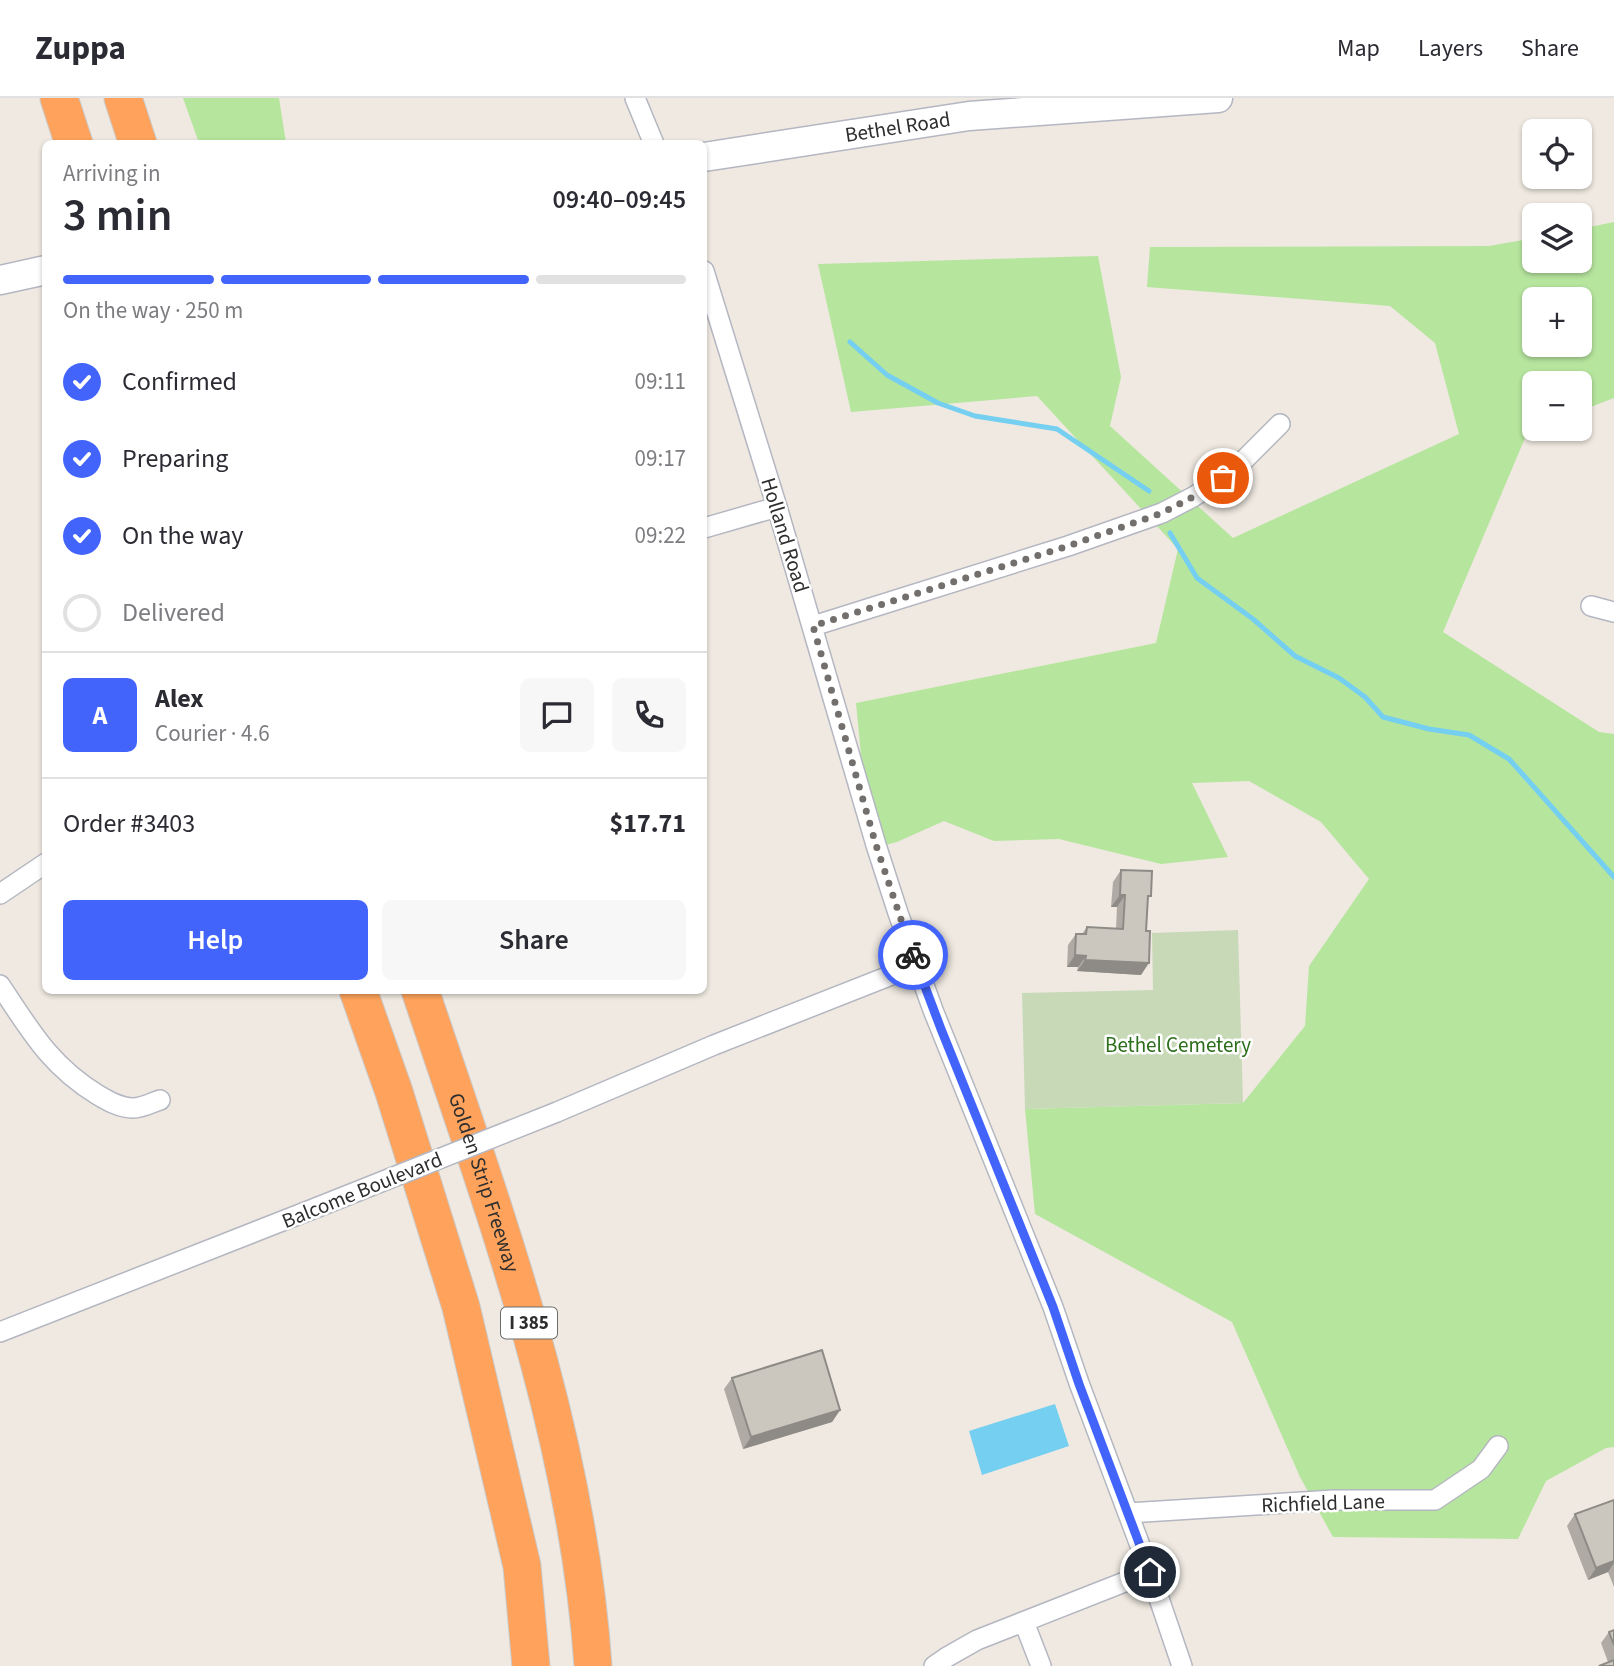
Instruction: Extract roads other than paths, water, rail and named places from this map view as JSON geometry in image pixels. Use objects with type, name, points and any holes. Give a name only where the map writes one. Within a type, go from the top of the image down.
[{"type":"highway","points":[[59,98],[73,140]]},
{"type":"highway","points":[[122,98],[137,140]]},
{"type":"highway","name":"I 385","points":[[359,994],[394,1093],[461,1307],[522,1566],[531,1666]]},
{"type":"highway","name":"Golden Strip Freeway","points":[[421,994],[511,1264],[546,1384],[565,1469],[581,1561],[593,1666]]},
{"type":"street","points":[[635,98],[651,140]]},
{"type":"street","name":"Bethel Road","points":[[707,157],[969,116],[1218,98]]},
{"type":"street","points":[[0,280],[42,271]]},
{"type":"street","name":"Holland Road","points":[[707,281],[880,856],[917,965],[1053,1307],[1182,1666]]},
{"type":"street","points":[[813,626],[1068,546],[1162,513],[1223,478],[1280,424]]},
{"type":"street","points":[[707,527],[777,507]]},
{"type":"street","points":[[1591,606],[1614,612]]},
{"type":"street","points":[[0,894],[42,866]]},
{"type":"street","name":"Balcome Boulevard","points":[[0,1332],[557,1112],[714,1045],[917,965]]},
{"type":"street","points":[[0,985],[49,1055],[65,1073],[80,1084],[124,1107],[136,1108],[160,1100]]},
{"type":"street","name":"Richfield Lane","points":[[1128,1513],[1334,1500],[1435,1500],[1481,1469],[1498,1446]]},
{"type":"street","points":[[934,1666],[977,1640],[1150,1572]]},
{"type":"street","points":[[1024,1622],[1041,1666]]},
{"type":"water","points":[[1055,1404],[1069,1446],[982,1475],[969,1431]]},
{"type":"waterway","points":[[850,342],[887,375],[938,403],[975,416],[1057,429],[1149,491]]},
{"type":"waterway","points":[[1170,533],[1197,578],[1253,619],[1295,656],[1339,678],[1365,697],[1383,717],[1429,729],[1469,735],[1509,759],[1614,877]]},
{"type":"park label","name":"Bethel Cemetery","points":[[1178,1045]]}]
